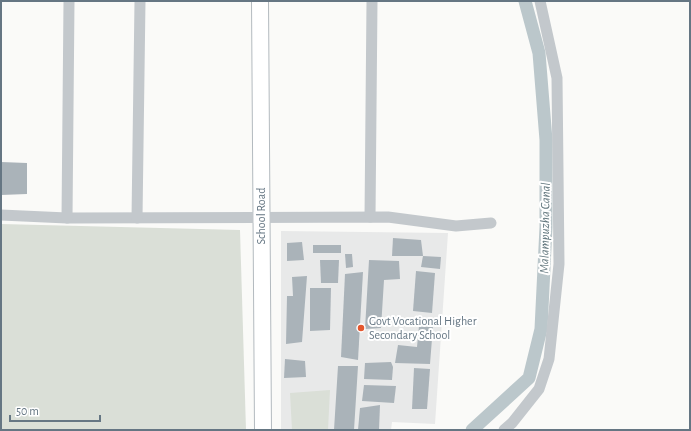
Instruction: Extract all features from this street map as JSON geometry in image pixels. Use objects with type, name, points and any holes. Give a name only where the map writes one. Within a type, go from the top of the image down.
[{"type":"street","points":[[67,218],[69,1]]},
{"type":"street","points":[[137,218],[140,1]]},
{"type":"street","name":"School Road","points":[[260,1],[262,430]]},
{"type":"street","points":[[370,218],[372,1]]},
{"type":"street","points":[[504,430],[512,423],[539,389],[549,359],[559,264],[557,78],[540,1]]},
{"type":"street","points":[[1,215],[67,218],[388,217],[456,226],[492,223]]},
{"type":"shaded area","points":[[1,224],[240,230],[246,430],[1,430]]},
{"type":"shaded area","name":"Govt Vocational Higher Secondary School","points":[[281,231],[448,233],[435,424],[392,422],[391,430],[281,430]]},
{"type":"shaded area","points":[[330,390],[328,430],[292,430],[290,393]]},
{"type":"building","points":[[1,162],[27,163],[27,194],[1,195]]},
{"type":"building","points":[[393,238],[421,240],[423,256],[392,256]]},
{"type":"building","points":[[302,242],[304,260],[287,261],[287,243]]},
{"type":"building","points":[[313,245],[341,245],[341,253],[313,253]]},
{"type":"building","points":[[345,254],[352,254],[353,267],[346,268]]},
{"type":"building","points":[[423,256],[441,257],[440,269],[421,267]]},
{"type":"building","points":[[320,260],[339,260],[338,283],[321,283]]},
{"type":"building","points":[[369,260],[399,261],[400,279],[384,280],[381,328],[365,329]]},
{"type":"building","points":[[416,271],[435,273],[432,313],[413,311]]},
{"type":"building","points":[[363,272],[358,360],[341,357],[345,274]]},
{"type":"building","points":[[307,276],[302,342],[286,344],[287,296],[293,296],[292,277]]},
{"type":"building","points":[[310,288],[331,288],[330,330],[310,331]]},
{"type":"building","points":[[419,326],[433,326],[430,364],[395,363],[398,345],[417,347]]},
{"type":"building","points":[[285,359],[305,361],[306,377],[284,378]]},
{"type":"building","points":[[391,362],[393,367],[392,380],[364,379],[365,363]]},
{"type":"building","points":[[338,366],[358,366],[354,430],[334,430]]},
{"type":"building","points":[[414,368],[430,369],[427,409],[412,409]]},
{"type":"building","points":[[364,385],[396,386],[394,403],[362,401]]},
{"type":"building","points":[[380,405],[379,430],[358,430],[360,408]]},
{"type":"waterway","name":"Malampuzha Canal","points":[[472,430],[529,378],[541,329],[546,227],[546,140],[539,53],[525,1]]},
{"type":"place","name":"Govt Vocational Higher Secondary School","points":[[361,328]]}]
